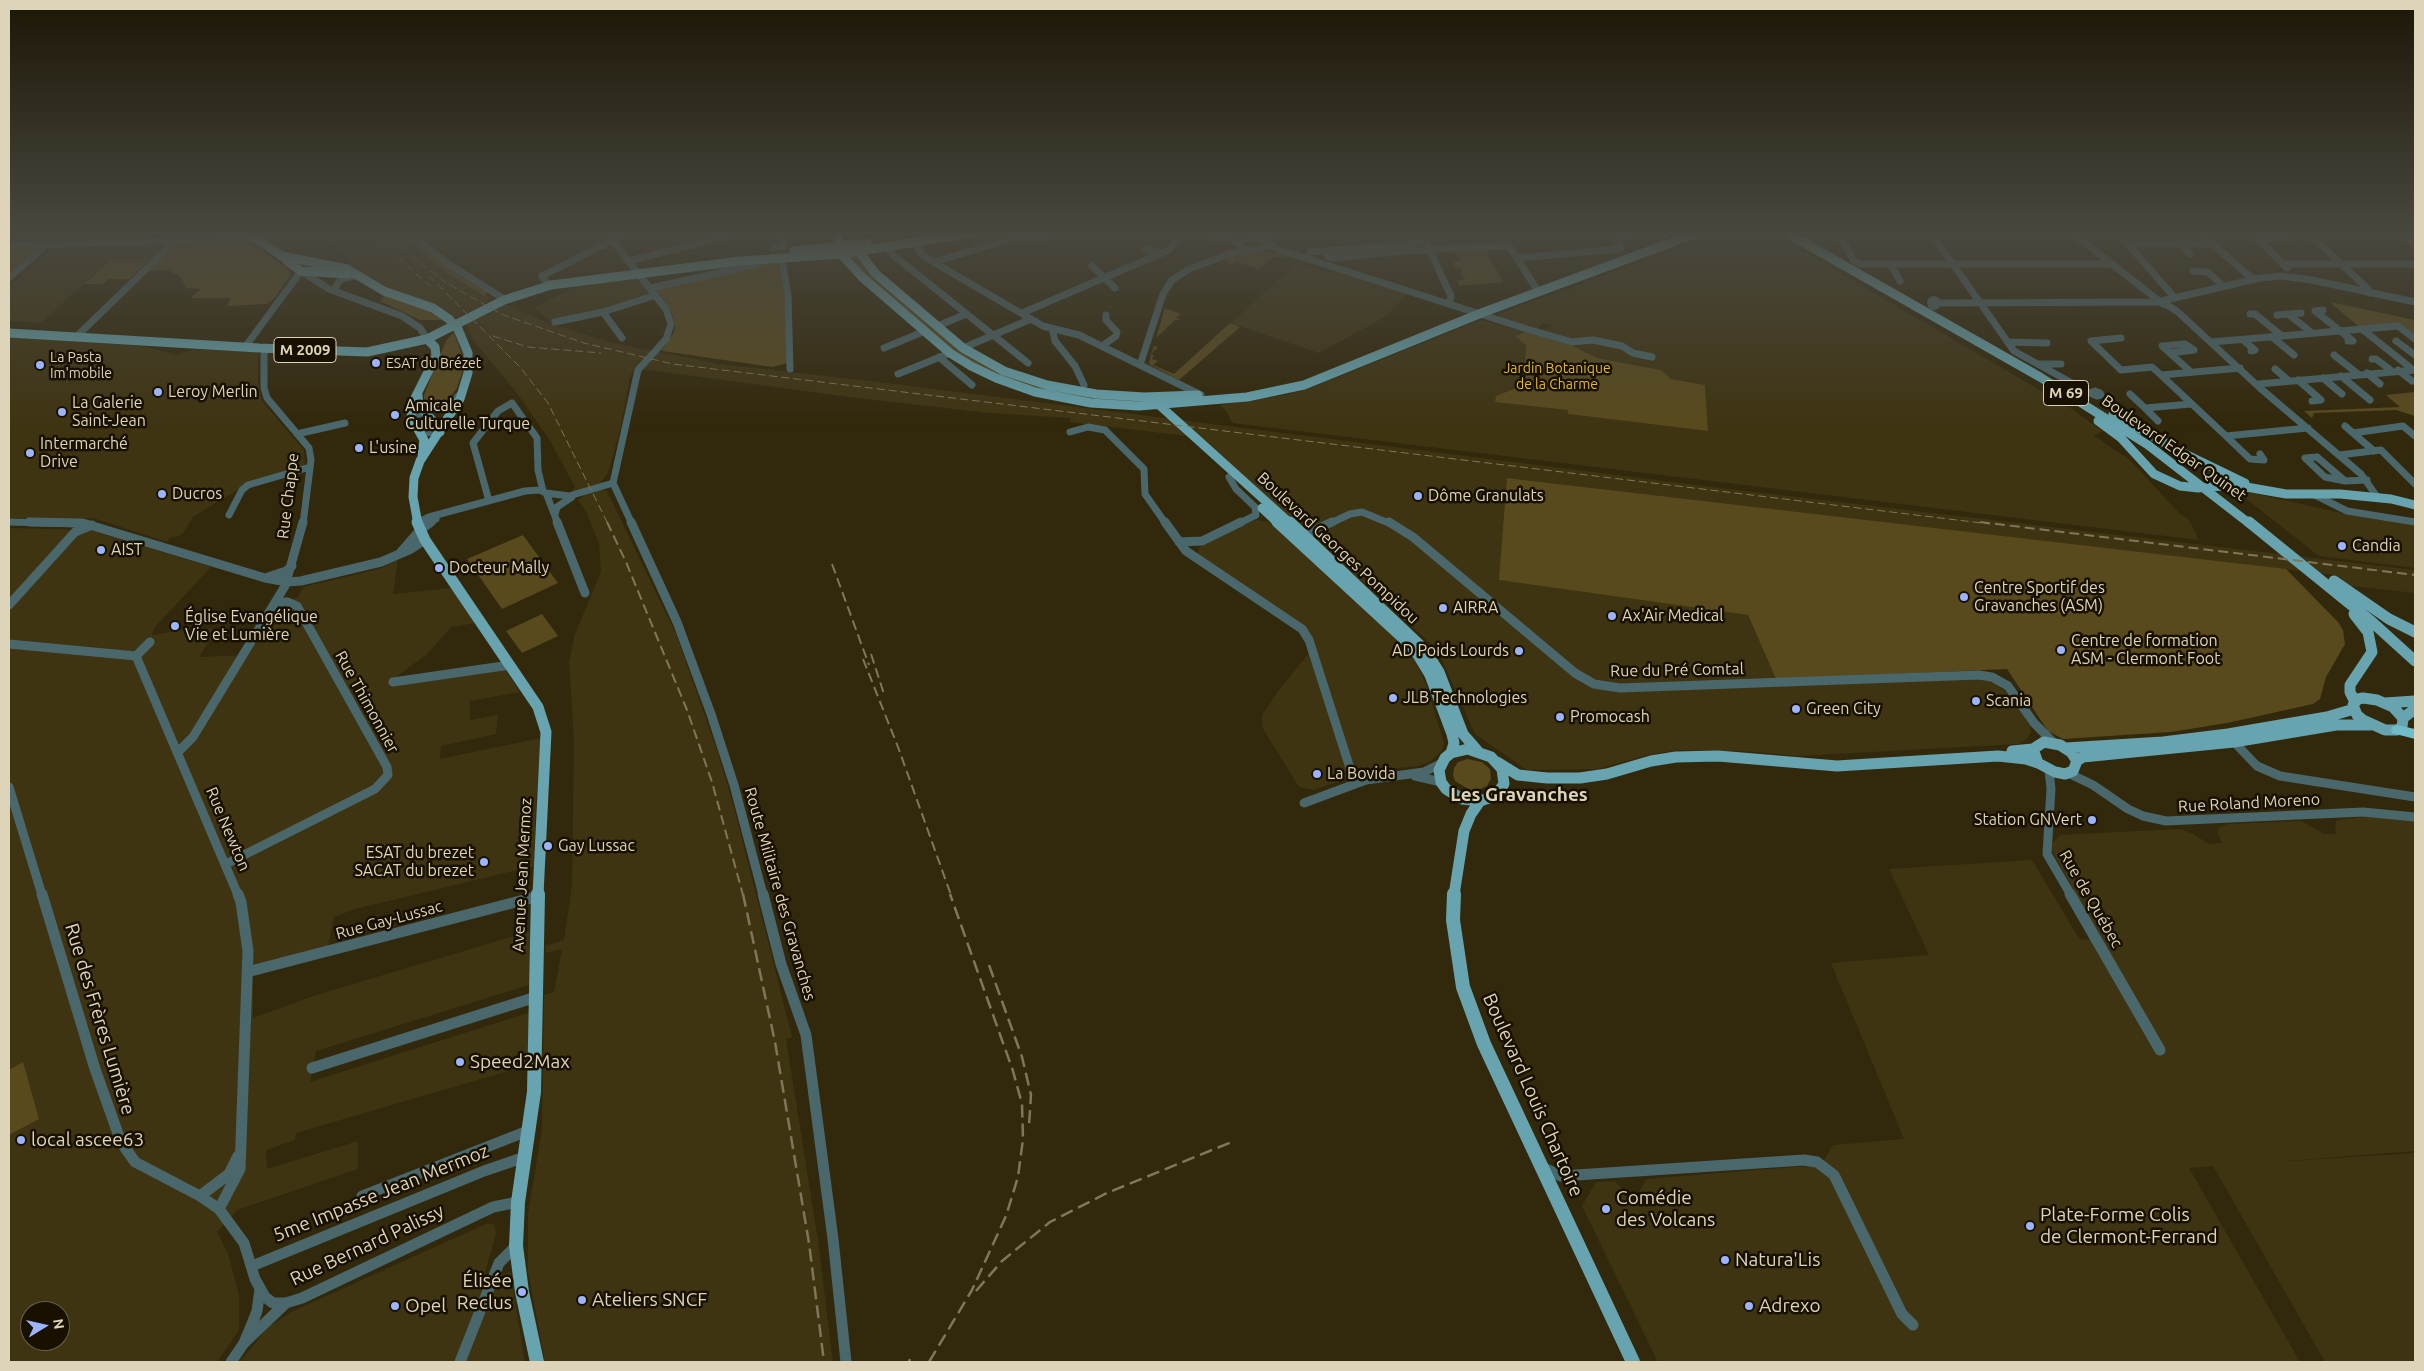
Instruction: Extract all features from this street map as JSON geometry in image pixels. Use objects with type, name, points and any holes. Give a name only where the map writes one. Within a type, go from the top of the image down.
[{"type":"highway","points":[[2400,724],[2415,734]]},
{"type":"main road","points":[[401,297],[427,306],[449,318],[464,338],[468,353],[468,373],[455,410],[420,461]]},
{"type":"main road","name":"M 2009","points":[[9,333],[357,352],[389,349],[427,339],[492,305],[513,297]]},
{"type":"main road","points":[[885,297],[950,352],[988,375],[1035,392],[1091,403],[1141,401],[1170,396],[1212,401],[1264,394],[1304,385],[1475,312],[1494,308],[1523,297]]},
{"type":"main road","points":[[903,297],[963,348],[1004,371],[1047,385],[1141,401]]},
{"type":"main road","points":[[1160,410],[1198,399],[1291,382],[1513,297]]},
{"type":"main road","name":"Boulevard Edgar Quinet","points":[[1900,297],[2119,426],[2207,484]]},
{"type":"main road","name":"Boulevard Edgar Quinet","points":[[1909,297],[2099,406],[2207,484],[2415,661]]},
{"type":"main road","points":[[422,531],[414,478],[424,442],[411,417],[412,407],[432,360],[427,339]]},
{"type":"main road","points":[[1982,344],[2043,383],[2116,434],[2145,466],[2166,481],[2194,488],[2235,484],[2286,494],[2378,498],[2415,506]]},
{"type":"main road","points":[[418,394],[419,406],[437,425],[440,432]]},
{"type":"main road","points":[[1160,410],[1170,396]]},
{"type":"main road","name":"Boulevard Georges Pompidou","points":[[1141,401],[1174,417],[1304,535],[1425,650],[1439,672],[1463,734],[1477,750]]},
{"type":"main road","points":[[1174,417],[1176,410],[1182,404]]},
{"type":"main road","points":[[2099,406],[2169,446],[2242,482],[2296,494]]},
{"type":"main road","name":"Boulevard Georges Pompidou","points":[[1160,410],[1229,477],[1406,641],[1430,675],[1452,734],[1454,743],[1451,753]]},
{"type":"main road","name":"Boulevard Edgar Quinet","points":[[2219,494],[2293,548],[2333,581]]},
{"type":"main road","name":"Avenue Jean Mermoz","points":[[422,531],[538,707],[546,732],[539,896],[534,1092],[530,1130],[518,1202],[516,1246],[522,1292],[537,1362]]},
{"type":"main road","points":[[2320,579],[2361,622],[2371,641],[2369,659],[2350,685],[2354,706],[2363,720],[2370,725],[2385,730],[2400,724],[2415,709]]},
{"type":"main road","points":[[2333,581],[2389,619],[2415,632]]},
{"type":"main road","name":"M 69","points":[[2333,581],[2415,653]]},
{"type":"main road","points":[[1798,763],[1990,751],[2024,752],[2037,746],[2054,743],[2066,748],[2163,742],[2228,734],[2327,716],[2354,706],[2363,698],[2370,698],[2385,703],[2415,700]]},
{"type":"main road","points":[[2385,703],[2400,724]]},
{"type":"main road","points":[[1538,778],[1514,782],[1495,796],[1480,801],[1471,801],[1454,796],[1441,782],[1439,776],[1440,764],[1451,753],[1459,750],[1477,750],[1518,775],[1538,778],[1580,778],[1676,757],[1718,756],[1837,766],[1998,756],[2038,762],[2049,770],[2071,769],[2084,757],[2234,742],[2336,725],[2370,725]]},
{"type":"main road","points":[[2037,746],[2035,758],[2038,762]]},
{"type":"main road","points":[[2066,748],[2071,769]]},
{"type":"main road","points":[[1497,762],[1504,777],[1500,791]]},
{"type":"main road","name":"Boulevard Louis Chartoire","points":[[1454,796],[1463,813],[1464,831]]},
{"type":"main road","name":"Boulevard Louis Chartoire","points":[[1480,801],[1471,814],[1464,831],[1454,887],[1453,920],[1463,988],[1484,1044],[1633,1362]]},
{"type":"street","points":[[76,337],[117,297]]},
{"type":"street","points":[[245,347],[282,297]]},
{"type":"street","points":[[353,297],[402,316],[420,328],[427,339]]},
{"type":"street","points":[[555,322],[603,312],[650,297]]},
{"type":"street","points":[[554,515],[558,507],[576,495],[613,483],[638,370],[656,352],[670,329],[668,314],[657,297]]},
{"type":"street","points":[[788,297],[790,369]]},
{"type":"street","points":[[945,297],[1028,363]]},
{"type":"street","points":[[994,297],[1030,319],[1052,328],[1079,335],[1178,384],[1198,399]]},
{"type":"street","points":[[1022,313],[1060,297]]},
{"type":"street","points":[[1140,365],[1163,297]]},
{"type":"street","points":[[1427,297],[1496,320],[1572,342],[1593,340],[1622,346],[1633,353],[1652,354]]},
{"type":"street","points":[[1449,304],[1452,297]]},
{"type":"street","points":[[1976,297],[2014,351],[2090,393]]},
{"type":"street","points":[[2156,297],[2211,342],[2226,358],[2240,368],[2367,480],[2378,498]]},
{"type":"street","points":[[1939,303],[2161,301],[2179,297]]},
{"type":"street","points":[[2389,297],[2415,302]]},
{"type":"street","points":[[1494,308],[1493,314],[1496,320]]},
{"type":"street","points":[[2323,310],[2315,311],[2353,341],[2348,341]]},
{"type":"street","points":[[603,312],[622,338]]},
{"type":"street","points":[[2277,315],[2300,313]]},
{"type":"street","points":[[940,325],[966,314]]},
{"type":"street","points":[[2250,314],[2255,314],[2282,336]]},
{"type":"street","points":[[2288,314],[2312,333]]},
{"type":"street","points":[[1102,346],[1116,336],[1117,332],[1106,320],[1106,315]]},
{"type":"street","points":[[963,348],[1030,319]]},
{"type":"street","points":[[2211,342],[2398,326],[2415,339]]},
{"type":"street","points":[[1052,328],[1055,341],[1075,366],[1084,385]]},
{"type":"street","points":[[2362,329],[2414,369]]},
{"type":"street","points":[[884,348],[925,331]]},
{"type":"street","points":[[2272,337],[2294,355]]},
{"type":"street","points":[[2121,338],[2091,341],[2121,370],[2152,368],[2250,459],[2256,461],[2264,460],[2260,454]]},
{"type":"street","points":[[2243,340],[2255,350],[2251,351]]},
{"type":"street","points":[[2396,341],[2415,356]]},
{"type":"street","points":[[2008,342],[2047,342]]},
{"type":"street","name":"Rue Chappe","points":[[178,752],[193,736],[276,602],[287,582],[302,532],[310,467],[309,448],[267,398],[264,388],[264,354],[267,348]]},
{"type":"street","points":[[2388,350],[2406,348]]},
{"type":"street","points":[[898,374],[950,352]]},
{"type":"street","points":[[2170,353],[2191,372]]},
{"type":"street","points":[[2334,355],[2358,374]]},
{"type":"street","points":[[940,357],[972,385]]},
{"type":"street","points":[[2372,359],[2376,359],[2412,381]]},
{"type":"street","points":[[2037,364],[2061,364]]},
{"type":"street","points":[[2161,376],[2240,368]]},
{"type":"street","points":[[2275,369],[2289,381]]},
{"type":"street","points":[[2258,384],[2414,369]]},
{"type":"street","points":[[2367,373],[2380,384]]},
{"type":"street","points":[[2341,376],[2370,400]]},
{"type":"street","points":[[2322,378],[2342,394]]},
{"type":"street","points":[[2298,380],[2321,400],[2312,400]]},
{"type":"street","points":[[1170,396],[1178,384]]},
{"type":"street","points":[[411,417],[424,411],[448,405],[462,393]]},
{"type":"street","points":[[2130,394],[2158,421]]},
{"type":"street","points":[[489,501],[473,443],[498,411],[512,403],[537,438],[538,470],[544,492],[584,594]]},
{"type":"street","points":[[2145,408],[2191,404]]},
{"type":"street","name":"Rue Chappe","points":[[297,434],[345,422]]},
{"type":"street","points":[[2345,426],[2374,451]]},
{"type":"street","points":[[2353,433],[2403,426],[2415,436]]},
{"type":"street","points":[[1070,432],[1088,427],[1106,431],[1146,473],[1145,494],[1186,551],[1302,629],[1309,640],[1349,765],[1354,773],[1366,780]]},
{"type":"street","points":[[2226,436],[2308,428]]},
{"type":"street","points":[[420,433],[440,432]]},
{"type":"street","points":[[2339,455],[2381,450],[2415,484]]},
{"type":"street","points":[[2345,481],[2317,457],[2305,458],[2325,477],[2345,481],[2367,480]]},
{"type":"street","points":[[229,515],[242,490],[248,485],[310,467]]},
{"type":"street","points":[[1197,559],[1196,548],[1202,542],[1256,515],[1255,507],[1236,489],[1229,477]]},
{"type":"street","name":"Route Militaire des Gravanches","points":[[613,483],[676,622],[711,714],[734,784],[781,964],[806,1035],[833,1239],[846,1362]]},
{"type":"street","points":[[9,524],[66,522],[92,525],[265,578],[287,582],[363,568],[411,549],[429,517],[440,516],[525,491],[576,495]]},
{"type":"street","points":[[2313,494],[2347,511],[2415,522]]},
{"type":"street","name":"Rue du Pré Comtal","points":[[1304,535],[1350,514],[1362,512],[1384,519],[1413,537],[1531,638],[1575,673],[1594,684],[1620,688],[1979,675],[1992,677],[2008,686],[2034,723],[2054,743]]},
{"type":"street","points":[[399,554],[440,516]]},
{"type":"street","points":[[9,524],[75,527],[92,525]]},
{"type":"street","points":[[9,605],[67,540],[76,532],[92,525]]},
{"type":"street","points":[[67,540],[75,527]]},
{"type":"street","points":[[1179,542],[1202,542]]},
{"type":"street","points":[[265,578],[292,566]]},
{"type":"street","name":"Rue Thimonnier","points":[[226,864],[376,789],[388,775],[386,767],[297,606],[288,602],[276,602]]},
{"type":"street","points":[[9,644],[136,656],[150,642]]},
{"type":"street","name":"Rue Newton","points":[[136,656],[226,864],[240,902],[246,926],[247,972],[238,1175],[219,1209]]},
{"type":"street","points":[[393,682],[510,665]]},
{"type":"street","name":"Rue du Pré Comtal","points":[[2034,723],[2037,746]]},
{"type":"street","points":[[2234,742],[2257,766],[2280,776],[2415,797]]},
{"type":"street","points":[[1304,802],[1366,780],[1384,776],[1424,772],[1440,764]]},
{"type":"street","name":"Rue Roland Moreno","points":[[2071,769],[2128,809],[2143,816],[2166,821],[2369,812],[2415,816]]},
{"type":"street","name":"Rue de Québec","points":[[2051,790],[2071,769]]},
{"type":"street","name":"Rue de Québec","points":[[2049,770],[2051,790],[2046,843],[2047,854],[2111,964]]},
{"type":"street","points":[[1408,775],[1441,782]]},
{"type":"street","name":"Rue des Frères Lumière","points":[[9,787],[96,1069],[121,1142],[135,1162],[200,1196],[219,1209],[244,1243],[255,1280],[260,1289]]},
{"type":"street","name":"Rue Gay-Lussac","points":[[247,972],[539,896]]},
{"type":"street","points":[[2111,964],[2160,1050]]},
{"type":"street","points":[[312,1068],[536,998]]},
{"type":"street","points":[[362,1196],[530,1130]]},
{"type":"street","name":"Rue Newton","points":[[200,1196],[229,1174],[240,1151]]},
{"type":"street","name":"5me Impasse Jean Mermoz","points":[[252,1266],[484,1171],[525,1157]]},
{"type":"street","points":[[1541,1164],[1548,1171],[1561,1176],[1804,1160],[1817,1162],[1834,1175],[1902,1314],[1913,1325]]},
{"type":"street","points":[[1556,1196],[1557,1183],[1561,1176]]},
{"type":"street","name":"Rue Bernard Palissy","points":[[231,1362],[244,1343],[286,1303],[302,1298],[493,1207],[518,1202]]},
{"type":"street","points":[[460,1362],[493,1275],[499,1263],[516,1246]]},
{"type":"street","points":[[260,1289],[265,1297],[273,1303],[286,1303]]},
{"type":"street","name":"Rue Bernard Palissy","points":[[244,1343],[257,1311],[260,1289]]},
{"type":"shaded area","points":[[9,297],[70,297],[41,323],[9,321]]},
{"type":"shaded area","points":[[415,297],[490,298],[485,304],[454,318],[452,314],[434,304]]},
{"type":"shaded area","points":[[556,297],[639,297],[596,312],[551,322],[534,308]]},
{"type":"shaded area","points":[[1260,297],[1404,297],[1385,317],[1319,353],[1231,323]]},
{"type":"shaded area","points":[[1545,297],[1880,297],[2067,406],[2103,431],[2094,436],[2130,460],[2179,513],[2190,521],[2199,540],[1232,423],[1227,412],[1220,405],[1286,395],[1313,387],[1481,320],[1526,332],[1523,385],[1496,396],[1569,410],[1568,414],[1708,431],[1705,385],[1671,379],[1661,370],[1597,358],[1542,330],[1552,326],[1543,323],[1537,329],[1501,318],[1498,314]]},
{"type":"shaded area","points":[[504,304],[551,324],[609,342],[719,364],[878,382],[1712,487],[2415,570],[2415,593],[2342,585],[2335,575],[1508,478],[1500,580],[1748,615],[1779,686],[1970,678],[1989,680],[2010,694],[2030,726],[2031,732],[2027,739],[2018,744],[1798,756],[1743,751],[1681,750],[1652,754],[1597,769],[1527,770],[1475,734],[1441,658],[1429,642],[1202,438],[1070,422],[1071,418],[989,413],[849,397],[635,368],[630,377],[621,427],[608,473],[598,486],[571,493],[575,487],[549,439],[516,392],[473,340],[465,323]]},
{"type":"shaded area","points":[[9,337],[143,346],[176,355],[195,349],[256,352],[258,353],[258,384],[262,401],[304,450],[305,466],[251,482],[193,517],[182,535],[170,538],[167,542],[93,518],[9,518]]},
{"type":"shaded area","points":[[600,489],[607,491],[676,634],[717,750],[734,807],[792,1037],[786,1039],[818,1240],[833,1362],[545,1362],[528,1271],[528,1214],[542,1129],[544,995],[554,992],[562,949],[546,953],[545,946],[564,940],[572,885],[574,740],[569,662],[575,634],[601,572],[599,544],[587,513],[578,500],[587,493]]},
{"type":"shaded area","points":[[2239,490],[2355,516],[2415,525],[2415,568],[2319,556],[2239,493]]},
{"type":"shaded area","points":[[1256,520],[1275,525],[1388,630],[1415,660],[1425,682],[1444,743],[1442,750],[1430,762],[1418,766],[1369,771],[1314,790],[1299,787],[1263,729],[1262,718],[1263,713],[1279,690],[1309,653],[1310,633],[1198,555],[1199,548],[1202,545]]},
{"type":"shaded area","points":[[9,528],[89,530],[211,567],[155,627],[152,635],[182,630],[217,629],[199,657],[248,655],[281,605],[298,597],[302,589],[307,586],[379,569],[398,560],[393,594],[452,588],[476,623],[451,627],[426,655],[393,679],[503,666],[520,692],[470,701],[470,720],[498,715],[496,734],[441,746],[440,759],[541,738],[534,866],[355,909],[334,917],[328,947],[253,967],[253,1018],[313,996],[531,931],[532,984],[316,1051],[310,1082],[531,1012],[529,1065],[296,1133],[295,1140],[266,1150],[267,1169],[358,1141],[358,1169],[237,1210],[217,1232],[228,1253],[239,1296],[239,1330],[217,1362],[9,1362]]},
{"type":"shaded area","points":[[2372,816],[2415,820],[2415,1151],[2273,1162],[2415,1153],[2415,1362],[2325,1362],[2213,1166],[2189,1168],[2300,1362],[1658,1362],[1582,1206],[1596,1182],[1614,1181],[1630,1196],[1639,1193],[1646,1179],[1821,1165],[1833,1145],[1904,1139],[1831,963],[1929,955],[1889,869],[2032,860],[2080,940],[2101,938],[2054,855],[2051,845],[2060,835],[2180,829],[2193,834],[2209,844],[2222,843],[2217,831],[2220,827],[2228,824],[2301,821],[2324,834],[2336,834],[2335,826],[2337,820]]},
{"type":"shaded area","points":[[488,1223],[495,1225],[496,1234],[483,1279],[510,1272],[525,1362],[240,1362],[267,1328],[293,1311]]},
{"type":"green space","points":[[275,297],[266,304],[227,306],[231,298],[191,298]]},
{"type":"green space","points":[[383,297],[392,297],[430,311],[442,320],[420,320],[380,301]]},
{"type":"green space","points":[[662,297],[785,297],[787,363],[772,367],[663,351],[674,332],[675,325],[671,310]]},
{"type":"green space","points":[[888,297],[906,297],[959,348],[1015,378],[1137,398],[1148,404],[1088,400],[1016,384],[958,355]]},
{"type":"green space","points":[[2330,302],[2415,320],[2415,335],[2400,324],[2359,327]]},
{"type":"green space","points":[[1165,308],[1181,314],[1176,318],[1180,320],[1175,320],[1156,338]]},
{"type":"green space","points":[[1230,323],[1240,327],[1179,380],[1149,364],[1151,354],[1154,355],[1152,359],[1158,361],[1153,365],[1174,374]]},
{"type":"green space","points":[[454,332],[463,358],[463,370],[457,388],[448,401],[430,407],[424,406],[424,395],[433,372],[446,341]]},
{"type":"green space","name":"Jardin Botanique de la Charme","points":[[1526,332],[1571,345],[1597,358],[1661,370],[1671,379],[1705,385],[1708,431],[1568,414],[1568,410],[1495,402],[1496,396],[1523,385],[1526,345],[1515,336]]},
{"type":"green space","points":[[1154,346],[1158,347],[1151,354]]},
{"type":"green space","points":[[2415,392],[2415,416],[2396,410],[2314,413],[2312,418],[2304,411],[2400,407],[2386,395]]},
{"type":"green space","name":"Centre Sportif des Gravanches (ASM)","points":[[1507,478],[2286,569],[2338,622],[2343,630],[2345,644],[2326,677],[2320,699],[2313,704],[2227,723],[2171,732],[2063,739],[2048,731],[2007,669],[1776,679],[1748,615],[1499,580]]},
{"type":"green space","points":[[523,535],[558,583],[502,609],[467,559]]},
{"type":"green space","points":[[542,614],[558,636],[522,653],[506,631]]},
{"type":"green space","points":[[1467,759],[1482,762],[1490,769],[1491,779],[1487,786],[1476,791],[1470,790],[1455,781],[1453,775],[1454,768],[1458,762]]},
{"type":"green space","points":[[23,1062],[39,1119],[9,1135],[9,1070]]},
{"type":"railway","points":[[450,297],[520,367],[548,403],[608,524]]},
{"type":"railway","points":[[471,297],[501,314],[584,343],[673,364],[1990,524]]},
{"type":"railway","points":[[493,336],[528,347],[601,353]]},
{"type":"railway","points":[[607,522],[626,562],[687,710],[712,782],[743,895]]},
{"type":"railway","points":[[1980,522],[2415,575]]},
{"type":"railway","points":[[832,564],[869,665]]},
{"type":"railway","points":[[871,654],[884,694]]},
{"type":"railway","points":[[863,659],[898,747],[951,895]]},
{"type":"railway","points":[[743,894],[775,1042],[809,1243],[824,1362]]},
{"type":"railway","points":[[929,1362],[972,1290],[1006,1216],[1018,1177],[1023,1139],[1022,1104],[1013,1071],[950,894]]},
{"type":"railway","points":[[989,965],[1022,1057],[1031,1095],[1029,1126]]},
{"type":"railway","points":[[976,1291],[1002,1261],[1050,1222],[1107,1193],[1234,1141]]},
{"type":"place","name":"ESAT du Brézet","points":[[376,363]]},
{"type":"place","name":"La Pasta Im'mobile","points":[[40,365]]},
{"type":"place","name":"Leroy Merlin","points":[[158,392]]},
{"type":"place","name":"La Galerie Saint-Jean","points":[[62,412]]},
{"type":"place","name":"Amicale Culturelle Turque","points":[[395,415]]},
{"type":"place","name":"L'usine","points":[[359,448]]},
{"type":"place","name":"Intermarché Drive","points":[[30,453]]},
{"type":"place","name":"Ducros","points":[[162,494]]},
{"type":"place","name":"Dôme Granulats","points":[[1418,496]]},
{"type":"place","name":"Candia","points":[[2342,546]]},
{"type":"place","name":"AIST","points":[[101,550]]},
{"type":"place","name":"Docteur Mally","points":[[439,568]]},
{"type":"place","name":"Centre Sportif des Gravanches (ASM)","points":[[1964,597]]},
{"type":"place","name":"AIRRA","points":[[1443,608]]},
{"type":"place","name":"Ax'Air Medical","points":[[1612,616]]},
{"type":"place","name":"Église Evangélique Vie et Lumière","points":[[175,626]]},
{"type":"place","name":"Centre de formation ASM - Clermont Foot","points":[[2061,650]]},
{"type":"place","name":"AD Poids Lourds","points":[[1519,651]]},
{"type":"place","name":"JLB Technologies","points":[[1393,698]]},
{"type":"place","name":"Scania","points":[[1976,701]]},
{"type":"place","name":"Green City","points":[[1796,709]]},
{"type":"place","name":"Promocash","points":[[1560,717]]},
{"type":"place","name":"La Bovida","points":[[1317,774]]},
{"type":"place","name":"Station GNVert","points":[[2092,820]]},
{"type":"place","name":"Gay Lussac","points":[[548,846]]},
{"type":"place","name":"ESAT du brezet SACAT du brezet","points":[[484,862]]},
{"type":"place","name":"Speed2Max","points":[[460,1062]]},
{"type":"place","name":"local ascee63","points":[[21,1140]]},
{"type":"place","name":"Comédie des Volcans","points":[[1606,1209]]},
{"type":"place","name":"Plate-Forme Colis de Clermont-Ferrand","points":[[2030,1226]]},
{"type":"place","name":"Natura'Lis","points":[[1725,1260]]},
{"type":"place","name":"Élisée Reclus","points":[[522,1292]]},
{"type":"place","name":"Ateliers SNCF","points":[[582,1300]]},
{"type":"place","name":"Opel","points":[[395,1306]]},
{"type":"place","name":"Adrexo","points":[[1749,1306]]},
{"type":"district","name":"Les Gravanches","points":[[1519,795]]}]
